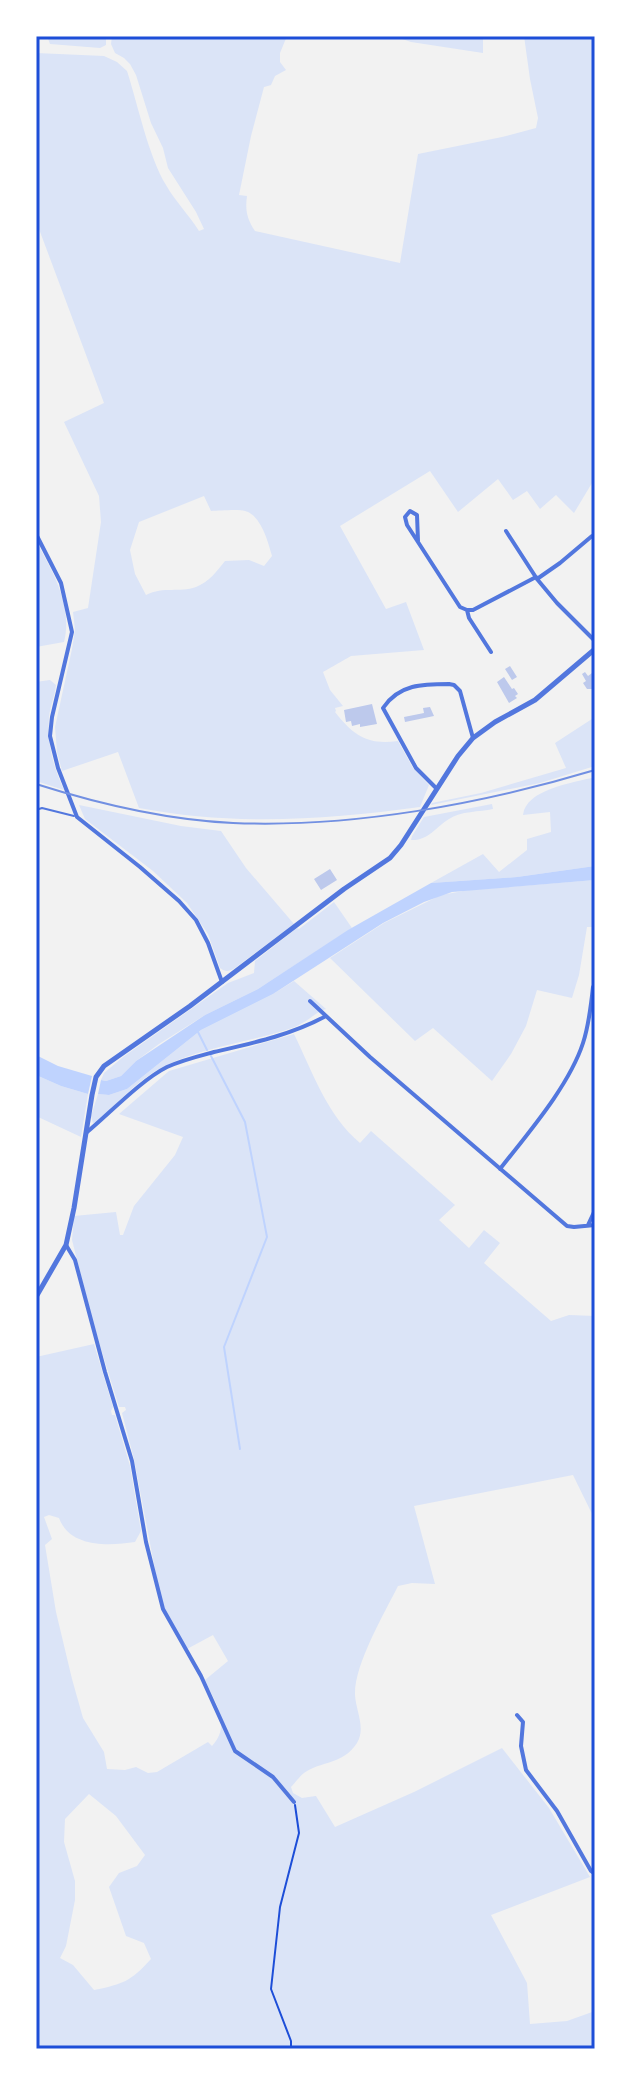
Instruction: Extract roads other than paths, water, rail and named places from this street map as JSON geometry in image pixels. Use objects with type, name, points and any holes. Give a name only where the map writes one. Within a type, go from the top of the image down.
[{"type":"street","points":[[418,541],[417,515],[410,511],[406,514],[405,522],[460,607],[473,610],[537,578],[592,536]]},
{"type":"street","points":[[506,531],[557,603],[595,641]]},
{"type":"street","points":[[36,534],[61,583],[72,632],[50,736],[58,768],[77,817],[140,867],[196,920],[222,982]]},
{"type":"street","points":[[467,610],[491,652]]},
{"type":"street","points":[[36,1297],[66,1245],[92,1095],[96,1077],[104,1066],[390,858],[473,738],[535,700],[595,649]]},
{"type":"street","points":[[436,788],[416,768],[383,708],[386,703],[415,684],[454,685],[460,691],[473,738]]},
{"type":"street","points":[[500,1169],[550,1105],[578,1055],[585,1037],[595,984]]},
{"type":"street","points":[[310,1001],[567,1226],[595,1225]]},
{"type":"street","points":[[86,1133],[167,1067],[279,1036],[326,1016]]},
{"type":"street","points":[[588,1225],[595,1210]]},
{"type":"street","points":[[66,1245],[75,1260],[132,1461],[146,1542],[163,1609],[201,1676],[235,1751],[273,1777],[294,1802]]},
{"type":"street","points":[[517,1715],[523,1722],[521,1746],[526,1770],[557,1811],[595,1874]]},
{"type":"lane","points":[[36,810],[42,808],[77,817]]},
{"type":"water","points":[[595,866],[595,880],[452,892],[424,902],[383,923],[273,994],[201,1030],[127,1089],[109,1095],[98,1094],[101,1080],[121,1076],[136,1061],[205,1015],[258,989],[348,930],[431,883],[517,877]]},
{"type":"water","points":[[36,1055],[58,1066],[92,1076],[88,1094],[36,1075]]},
{"type":"waterway","points":[[197,1030],[207,1050]]},
{"type":"waterway","points":[[211,1056],[245,1122],[267,1237],[224,1347],[240,1449]]},
{"type":"railway","points":[[36,784],[158,815],[278,824],[416,811],[508,793],[595,770]]}]
